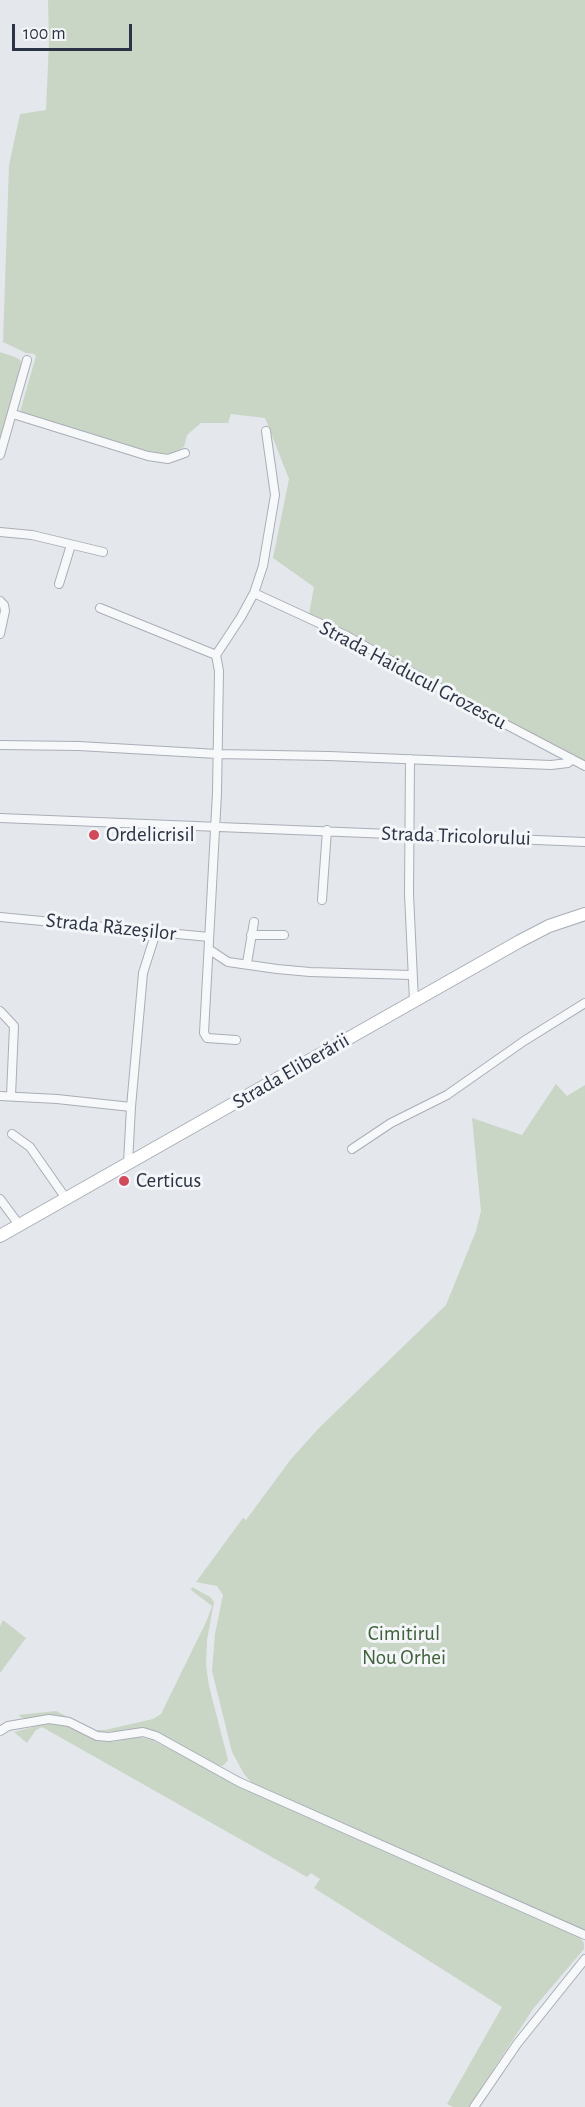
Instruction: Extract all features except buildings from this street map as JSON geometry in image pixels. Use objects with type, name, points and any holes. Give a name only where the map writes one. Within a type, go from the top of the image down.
[{"type":"street","points":[[0,455],[27,360]]},
{"type":"street","points":[[13,414],[148,456],[168,459],[185,453]]},
{"type":"street","points":[[236,1040],[205,1036],[215,827],[219,671],[216,655],[254,593],[263,566],[275,503],[266,431]]},
{"type":"street","points":[[0,532],[32,535],[103,552]]},
{"type":"street","points":[[58,584],[71,545]]},
{"type":"street","name":"Strada Haiducul Grozescu","points":[[254,593],[357,641],[486,714],[585,766]]},
{"type":"street","points":[[0,601],[4,605],[5,612],[0,634]]},
{"type":"street","points":[[100,608],[216,655]]},
{"type":"street","name":"Strada Haiducul Grozescu","points":[[0,745],[551,765],[568,763],[572,759]]},
{"type":"street","points":[[410,759],[409,894],[414,1001]]},
{"type":"street","name":"Strada Tricolorului","points":[[0,818],[585,842]]},
{"type":"street","points":[[322,900],[327,830]]},
{"type":"street","name":"Strada Eliberării","points":[[0,1236],[549,926],[585,914]]},
{"type":"street","name":"Strada Răzeșilor","points":[[0,917],[209,937]]},
{"type":"street","points":[[247,963],[254,922]]},
{"type":"street","points":[[128,1163],[143,973],[156,932]]},
{"type":"street","points":[[251,934],[284,935]]},
{"type":"street","points":[[210,950],[228,962],[310,972],[411,975]]},
{"type":"street","points":[[352,1149],[391,1123],[447,1095],[524,1041],[585,1003]]},
{"type":"street","points":[[0,1011],[14,1026],[11,1096]]},
{"type":"street","points":[[0,1096],[131,1107]]},
{"type":"street","points":[[12,1134],[30,1147],[67,1200]]},
{"type":"street","points":[[0,1199],[20,1226]]},
{"type":"street","points":[[0,1731],[8,1726],[49,1719],[69,1722],[97,1736],[109,1737],[143,1732],[156,1736],[239,1782],[585,1935]]},
{"type":"street","points":[[474,2107],[517,2044],[585,1959]]},
{"type":"green space","points":[[48,0],[585,0],[585,762],[309,614],[314,587],[273,558],[289,479],[265,418],[231,414],[228,423],[201,423],[187,435],[184,447],[173,453],[163,454],[138,449],[20,412],[36,356],[3,342],[9,165],[20,114],[46,110]]},
{"type":"green space","points":[[0,352],[20,360],[22,367],[0,440]]},
{"type":"green space","name":"Cimitirul Nou Orhei","points":[[556,1084],[567,1096],[585,1085],[585,1931],[253,1784],[244,1774],[232,1752],[212,1671],[215,1634],[223,1595],[217,1586],[196,1582],[243,1518],[246,1520],[291,1459],[319,1428],[446,1305],[476,1231],[481,1211],[472,1118],[522,1135]]},
{"type":"green space","points":[[192,1587],[210,1597],[214,1602],[207,1640],[206,1665],[209,1686],[228,1760],[224,1765],[220,1766],[150,1729],[95,1732],[57,1715],[26,1720],[18,1715],[56,1711],[94,1730],[105,1730],[153,1719],[161,1714],[212,1606],[191,1590]]},
{"type":"green space","points":[[3,1620],[26,1638],[0,1673],[0,1626]]},
{"type":"green space","points":[[56,1723],[100,1741],[112,1742],[139,1737],[152,1740],[244,1787],[448,1880],[578,1936],[584,1943],[584,1949],[533,2009],[469,2107],[453,2107],[447,2104],[502,2007],[314,1888],[320,1879],[311,1873],[307,1877],[42,1727],[36,1730],[27,1743],[14,1732]]},
{"type":"place","name":"Ordelicrisil","points":[[94,835]]},
{"type":"place","name":"Certicus","points":[[124,1181]]}]
